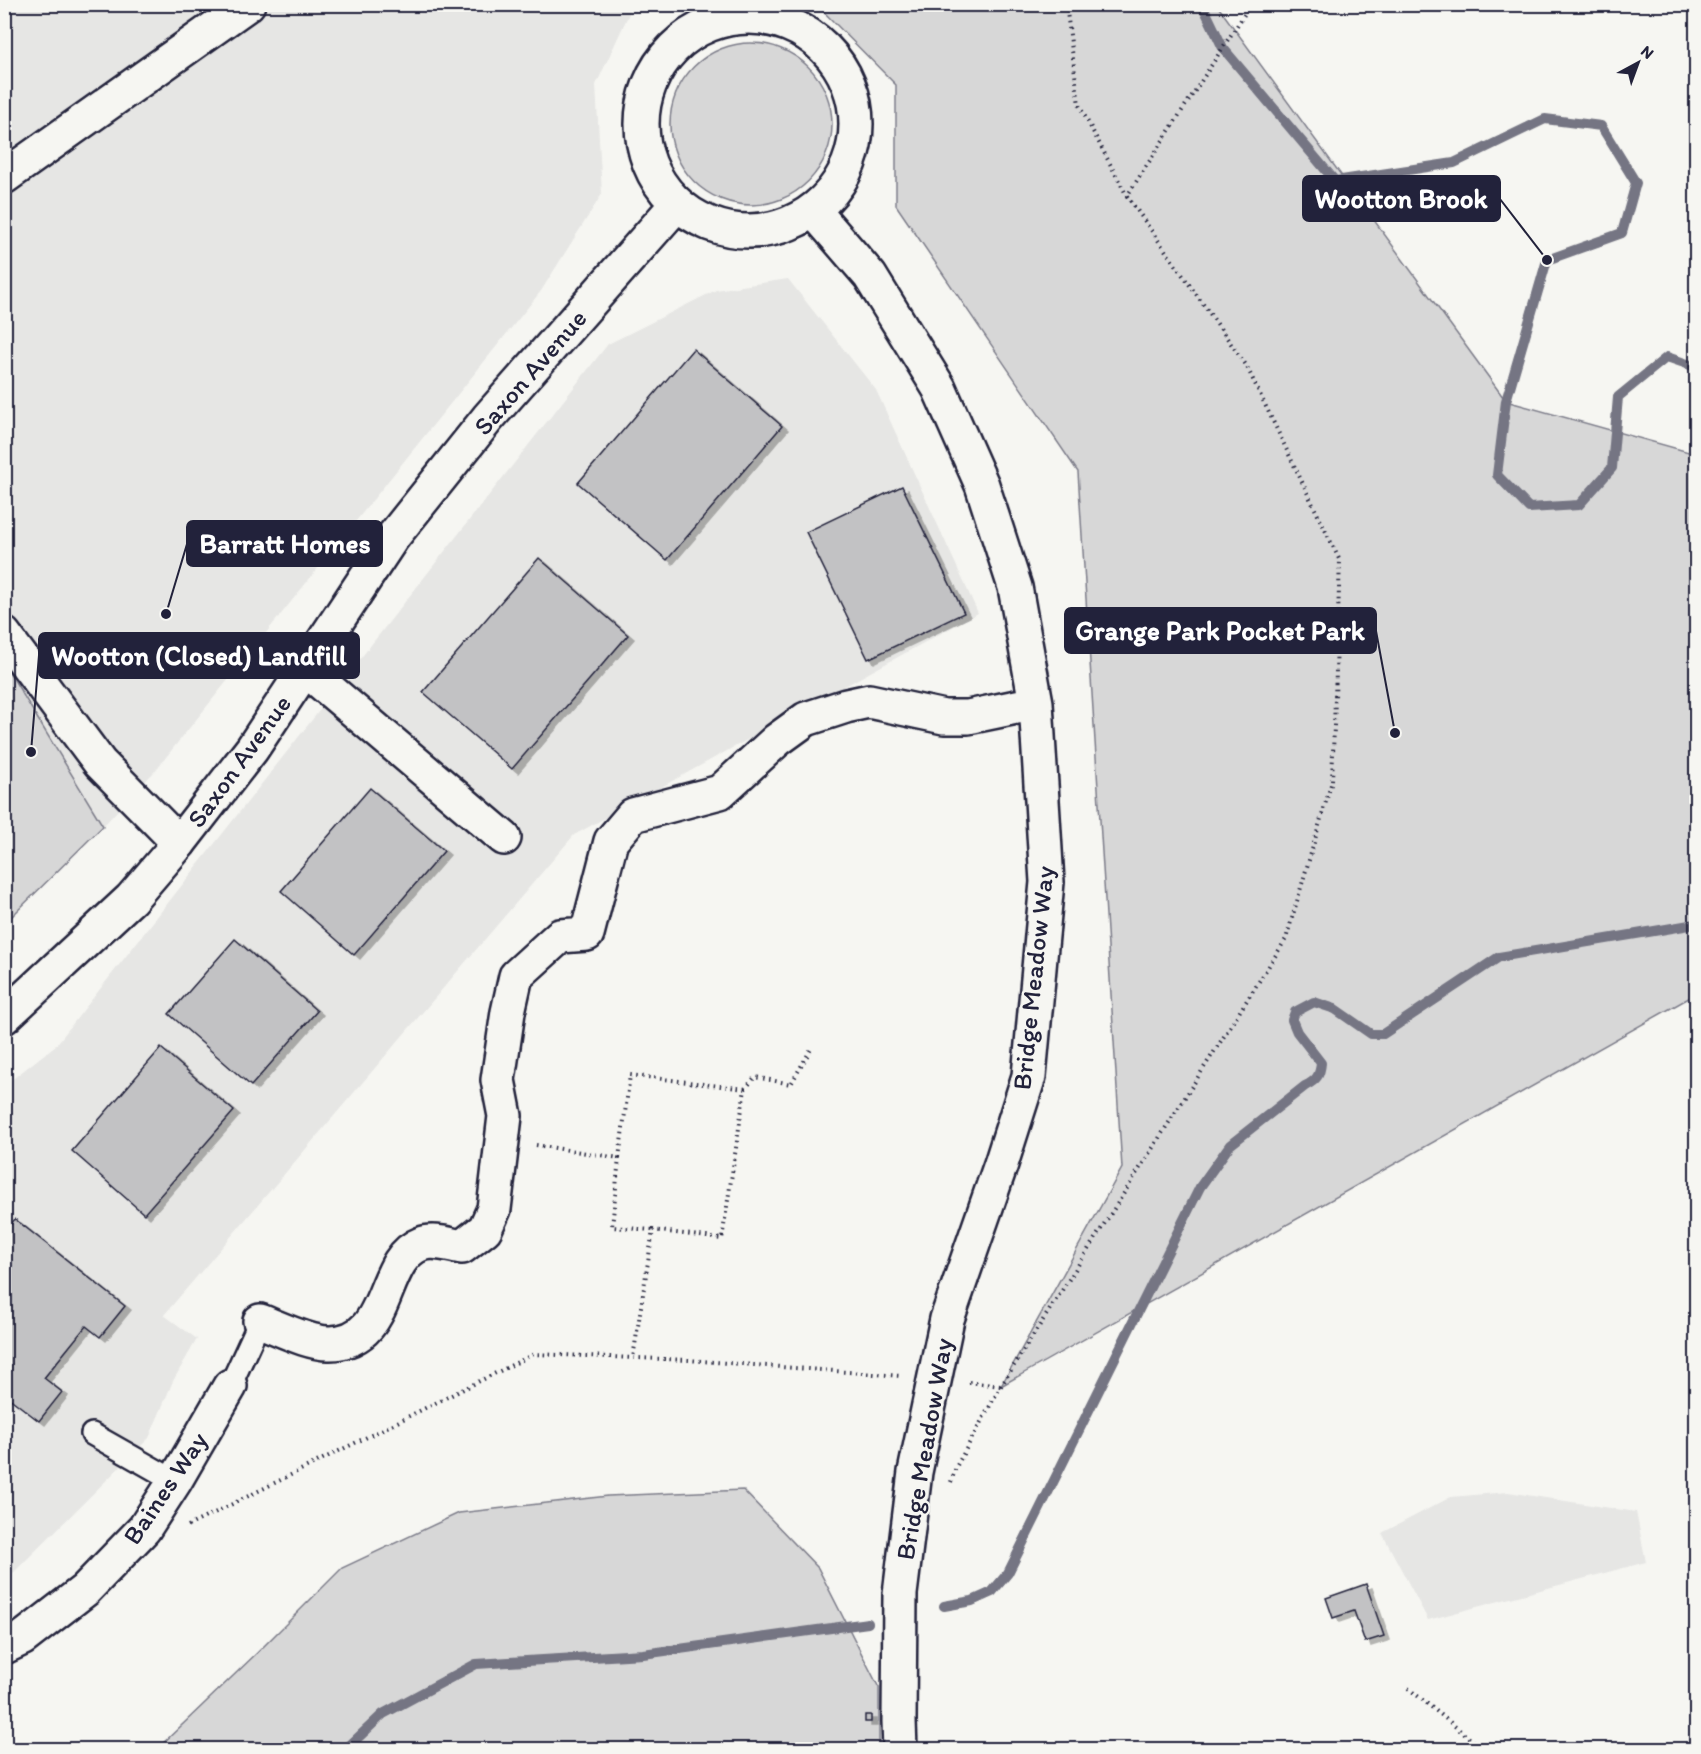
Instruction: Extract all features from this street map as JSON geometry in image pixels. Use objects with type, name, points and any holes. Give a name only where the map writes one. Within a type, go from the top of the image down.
[{"type":"street","points":[[4,177],[248,4]]},
{"type":"street","points":[[720,12],[775,19],[814,38],[840,65],[855,100],[857,119],[853,156],[836,190],[814,211],[770,231],[732,232],[706,224],[677,204],[650,169],[641,132],[650,82],[670,51],[720,12]]},
{"type":"street","name":"Saxon Avenue","points":[[4,1017],[131,899],[179,843],[252,749],[392,538],[488,418],[677,204]]},
{"type":"street","name":"Bridge Meadow Way","points":[[814,211],[870,276],[939,388],[982,485],[1015,587],[1036,703],[1047,882],[1029,1076],[947,1319],[915,1472],[900,1594],[898,1721],[900,1749]]},
{"type":"street","points":[[4,633],[100,763],[179,843]]},
{"type":"street","points":[[305,669],[504,838]]},
{"type":"street","points":[[260,1322],[311,1340],[328,1343],[346,1341],[360,1333],[376,1317],[395,1271],[405,1255],[421,1244],[438,1242],[462,1247],[485,1229],[494,1209],[505,1116],[498,1080],[516,976],[560,936],[587,934],[611,841],[633,815],[720,792],[777,740],[806,719],[846,706],[869,701],[944,717],[968,717],[1036,703]]},
{"type":"street","name":"Baines Way","points":[[4,1647],[23,1638],[85,1590],[144,1529],[175,1481],[230,1386]]},
{"type":"lane","points":[[230,1386],[260,1322]]},
{"type":"lane","points":[[92,1434],[175,1481]]},
{"type":"path","points":[[186,1527],[534,1354],[688,1360],[1001,1386],[1286,939],[1332,781],[1340,561],[1246,365],[1127,196],[1079,105],[1066,4]]},
{"type":"path","points":[[1127,196],[1251,4]]},
{"type":"path","points":[[745,1089],[630,1076],[612,1227],[722,1239],[745,1089],[755,1077],[791,1084],[811,1049]]},
{"type":"path","points":[[502,1140],[619,1158]]},
{"type":"path","points":[[633,1358],[653,1230]]},
{"type":"path","points":[[1408,1688],[1484,1749]]},
{"type":"shaded area","points":[[4,5],[633,5],[596,85],[602,194],[541,291],[154,772],[103,826],[5,665]]},
{"type":"shaded area","points":[[817,5],[1217,5],[1506,401],[1696,454],[1696,994],[1001,1386],[1122,1168],[1078,472],[896,205],[896,85]]},
{"type":"shaded area","points":[[751,43],[767,44],[782,49],[796,56],[808,67],[819,79],[826,93],[831,108],[831,140],[826,155],[819,169],[808,181],[796,192],[782,199],[767,204],[751,205],[735,204],[720,199],[706,192],[694,181],[683,169],[676,155],[671,140],[670,124],[671,108],[676,93],[683,79],[694,67],[706,56],[720,49],[735,44]]},
{"type":"shaded area","points":[[788,279],[876,390],[978,613],[574,835],[164,1315],[197,1339],[173,1381],[149,1438],[5,1581],[5,1085],[56,1045],[608,344],[716,290]]},
{"type":"shaded area","points":[[5,665],[103,826],[4,923]]},
{"type":"shaded area","points":[[743,1490],[818,1568],[879,1688],[879,1749],[156,1750],[342,1568],[459,1513],[608,1496]]},
{"type":"shaded area","points":[[1508,1492],[1636,1512],[1646,1562],[1428,1620],[1382,1533],[1451,1497]]},
{"type":"building","points":[[693,349],[782,426],[667,560],[578,483]]},
{"type":"building","points":[[902,486],[964,613],[868,659],[806,532]]},
{"type":"building","points":[[539,558],[628,635],[512,769],[423,692]]},
{"type":"building","points":[[370,788],[444,851],[354,955],[281,891]]},
{"type":"building","points":[[235,939],[317,1011],[251,1086],[169,1014]]},
{"type":"building","points":[[161,1048],[234,1111],[144,1214],[72,1151]]},
{"type":"building","points":[[15,1219],[125,1306],[100,1337],[86,1326],[44,1378],[62,1392],[39,1421],[4,1394],[4,1232]]},
{"type":"building","points":[[1366,1584],[1384,1636],[1365,1642],[1354,1611],[1333,1618],[1326,1598]]},
{"type":"building","points":[[865,1715],[871,1715],[871,1722],[865,1722]]},
{"type":"waterway","points":[[1202,4],[1223,48],[1335,181],[1454,163],[1545,119],[1601,126],[1636,183],[1622,233],[1547,260],[1506,401],[1497,475],[1529,508],[1579,505],[1612,468],[1618,397],[1667,357],[1696,367]]},
{"type":"waterway","points":[[944,1606],[972,1601],[992,1592],[1008,1573],[1200,1187],[1230,1145],[1317,1077],[1321,1063],[1297,1032],[1292,1020],[1295,1012],[1314,1002],[1335,1009],[1371,1034],[1383,1034],[1499,957],[1696,924]]},
{"type":"waterway","points":[[345,1750],[383,1714],[476,1664],[643,1654],[868,1623]]},
{"type":"place","name":"Wootton Brook","points":[[1547,260]]},
{"type":"place","name":"Barratt Homes","points":[[166,614]]},
{"type":"place","name":"Grange Park Pocket Park","points":[[1395,733]]},
{"type":"place","name":"Wootton (Closed) Landfill","points":[[31,752]]}]
